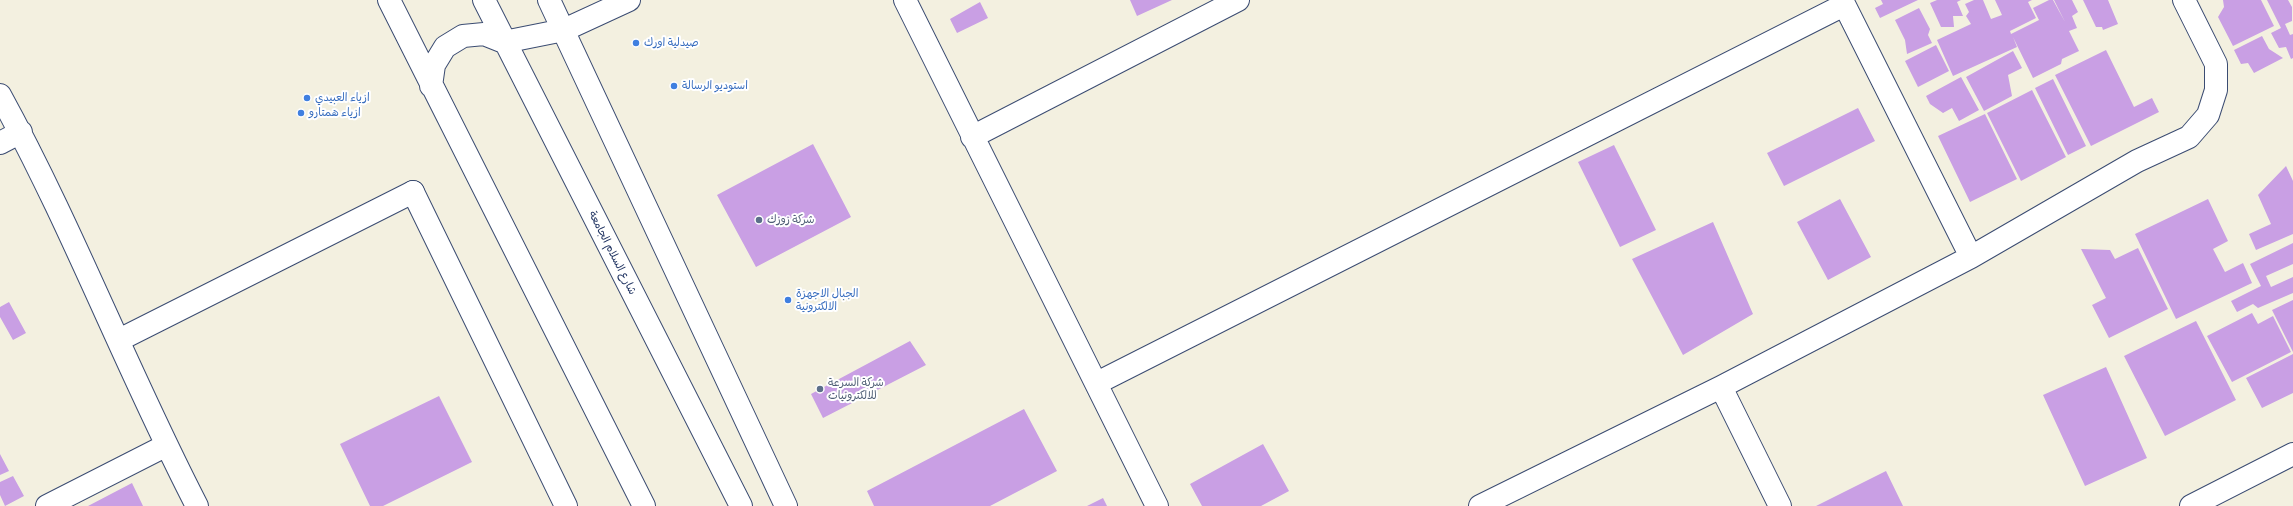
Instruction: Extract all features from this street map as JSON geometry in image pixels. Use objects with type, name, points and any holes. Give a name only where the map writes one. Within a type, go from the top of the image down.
[{"type":"street","points":[[389,0],[644,506]]},
{"type":"street","name":"شارع السلام الجامعة","points":[[484,0],[741,506]]},
{"type":"street","points":[[549,0],[786,506]]},
{"type":"street","points":[[431,86],[434,65],[441,53],[445,47],[463,36],[484,34],[504,42],[564,30],[629,0]]},
{"type":"street","points":[[905,0],[1157,506]]},
{"type":"street","points":[[1480,506],[1721,388],[1971,257],[2137,161],[2189,137],[2208,114],[2216,90],[2216,64],[2184,0]]},
{"type":"street","points":[[972,137],[1235,1]]},
{"type":"street","points":[[1097,383],[1843,2],[1971,257]]},
{"type":"street","points":[[0,95],[21,132],[166,446],[196,506]]},
{"type":"street","points":[[0,143],[21,132]]},
{"type":"street","points":[[118,340],[413,192],[566,506]]},
{"type":"street","points":[[1721,388],[1780,506]]},
{"type":"street","points":[[47,506],[166,446]]},
{"type":"street","points":[[2191,506],[2293,454]]},
{"type":"building","points":[[1130,0],[1172,0],[1137,16]]},
{"type":"building","points":[[1881,0],[1918,0],[1880,18],[1875,8],[1883,4]]},
{"type":"building","points":[[1937,0],[1961,0],[1957,2],[1963,16],[1953,16],[1954,27],[1941,27],[1930,3]]},
{"type":"building","points":[[1974,0],[1983,0],[1991,19],[2002,15],[1995,0],[2032,0],[2028,2],[2036,18],[2010,31],[2011,34],[2039,20],[2033,8],[2049,0],[2053,0],[2065,22],[2054,0],[2072,0],[2078,12],[2072,16],[2077,28],[2069,31],[2079,51],[2062,59],[2061,64],[2033,78],[2013,37],[2017,47],[1953,76],[1937,40],[1971,24],[1966,16],[1969,12],[1965,4]]},
{"type":"building","points":[[2083,0],[2108,0],[2118,24],[2103,30],[2102,27],[2096,27]]},
{"type":"building","points":[[2223,0],[2261,0],[2274,26],[2233,46],[2218,17],[2224,7]]},
{"type":"building","points":[[2267,0],[2288,0],[2292,7],[2292,21],[2285,24],[2290,35],[2293,34],[2293,58],[2291,59],[2286,47],[2279,48],[2271,33],[2281,28]]},
{"type":"building","points":[[980,2],[988,18],[957,33],[950,19]]},
{"type":"building","points":[[1919,8],[1930,29],[1928,35],[1932,43],[1907,54],[1905,40],[1895,20]]},
{"type":"building","points":[[2262,36],[2269,49],[2283,58],[2254,73],[2248,63],[2241,64],[2234,50]]},
{"type":"building","points":[[1936,45],[1949,71],[1918,87],[1905,61]]},
{"type":"building","points":[[2106,50],[2134,107],[2152,98],[2159,112],[2091,146],[2055,75]]},
{"type":"building","points":[[2013,51],[2022,68],[2008,75],[2012,96],[1984,111],[1966,77]]},
{"type":"building","points":[[1961,77],[1979,110],[1959,121],[1952,108],[1943,113],[1930,104],[1926,96]]},
{"type":"building","points":[[2053,79],[2086,146],[2068,155],[2035,88]]},
{"type":"building","points":[[2032,90],[2066,157],[2021,181],[1987,113]]},
{"type":"building","points":[[1858,108],[1875,141],[1784,186],[1767,153]]},
{"type":"building","points":[[1985,114],[2017,179],[1970,202],[1938,136]]},
{"type":"building","points":[[813,144],[851,217],[756,267],[717,195]]},
{"type":"building","points":[[1614,145],[1656,230],[1620,247],[1578,162]]},
{"type":"building","points":[[2286,166],[2293,181],[2293,234],[2256,250],[2249,234],[2271,224],[2258,195]]},
{"type":"building","points":[[1840,199],[1871,257],[1828,280],[1797,222]]},
{"type":"building","points":[[2208,199],[2228,241],[2213,249],[2225,272],[2243,263],[2252,283],[2176,319],[2135,234]]},
{"type":"building","points":[[1713,222],[1753,314],[1683,355],[1632,259]]},
{"type":"building","points":[[2293,243],[2293,264],[2266,276],[2271,287],[2293,277],[2293,293],[2258,308],[2253,304],[2237,312],[2231,301],[2261,286],[2250,264]]},
{"type":"building","points":[[2138,248],[2168,309],[2109,338],[2092,305],[2106,298],[2081,249],[2110,250],[2115,259]]},
{"type":"building","points":[[2293,300],[2293,352],[2272,310]]},
{"type":"building","points":[[9,302],[26,333],[13,340],[0,317],[0,307]]},
{"type":"building","points":[[2252,313],[2258,324],[2273,316],[2291,352],[2232,382],[2207,336]]},
{"type":"building","points":[[2196,321],[2236,400],[2165,436],[2124,356]]},
{"type":"building","points":[[910,341],[926,365],[823,418],[811,394]]},
{"type":"building","points":[[2293,354],[2293,393],[2262,408],[2246,378]]},
{"type":"building","points":[[2106,367],[2147,458],[2085,486],[2043,395]]},
{"type":"building","points":[[439,396],[472,462],[383,506],[370,506],[340,444]]},
{"type":"building","points":[[1024,409],[1057,471],[990,506],[874,506],[867,491]]},
{"type":"building","points":[[1263,444],[1289,491],[1261,506],[1202,506],[1190,484]]},
{"type":"building","points":[[0,454],[9,471],[0,475]]},
{"type":"building","points":[[1886,471],[1903,506],[1816,506]]},
{"type":"building","points":[[13,476],[24,496],[5,506],[0,495],[0,482]]},
{"type":"building","points":[[132,483],[143,506],[88,506]]},
{"type":"building","points":[[1103,498],[1107,506],[1087,506]]},
{"type":"place","name":"صيدلية اورك","points":[[636,43]]},
{"type":"place","name":"استوديو الرسالة","points":[[674,86]]},
{"type":"place","name":"ازياء العبيدي","points":[[307,98]]},
{"type":"place","name":"ازياء همتارو","points":[[301,113]]},
{"type":"place","name":"شركة زوزك","points":[[759,220]]},
{"type":"place","name":"الجبال الاجهزة الالكترونية","points":[[788,300]]},
{"type":"place","name":"شركة السرعة للالكترونيات","points":[[820,389]]}]
